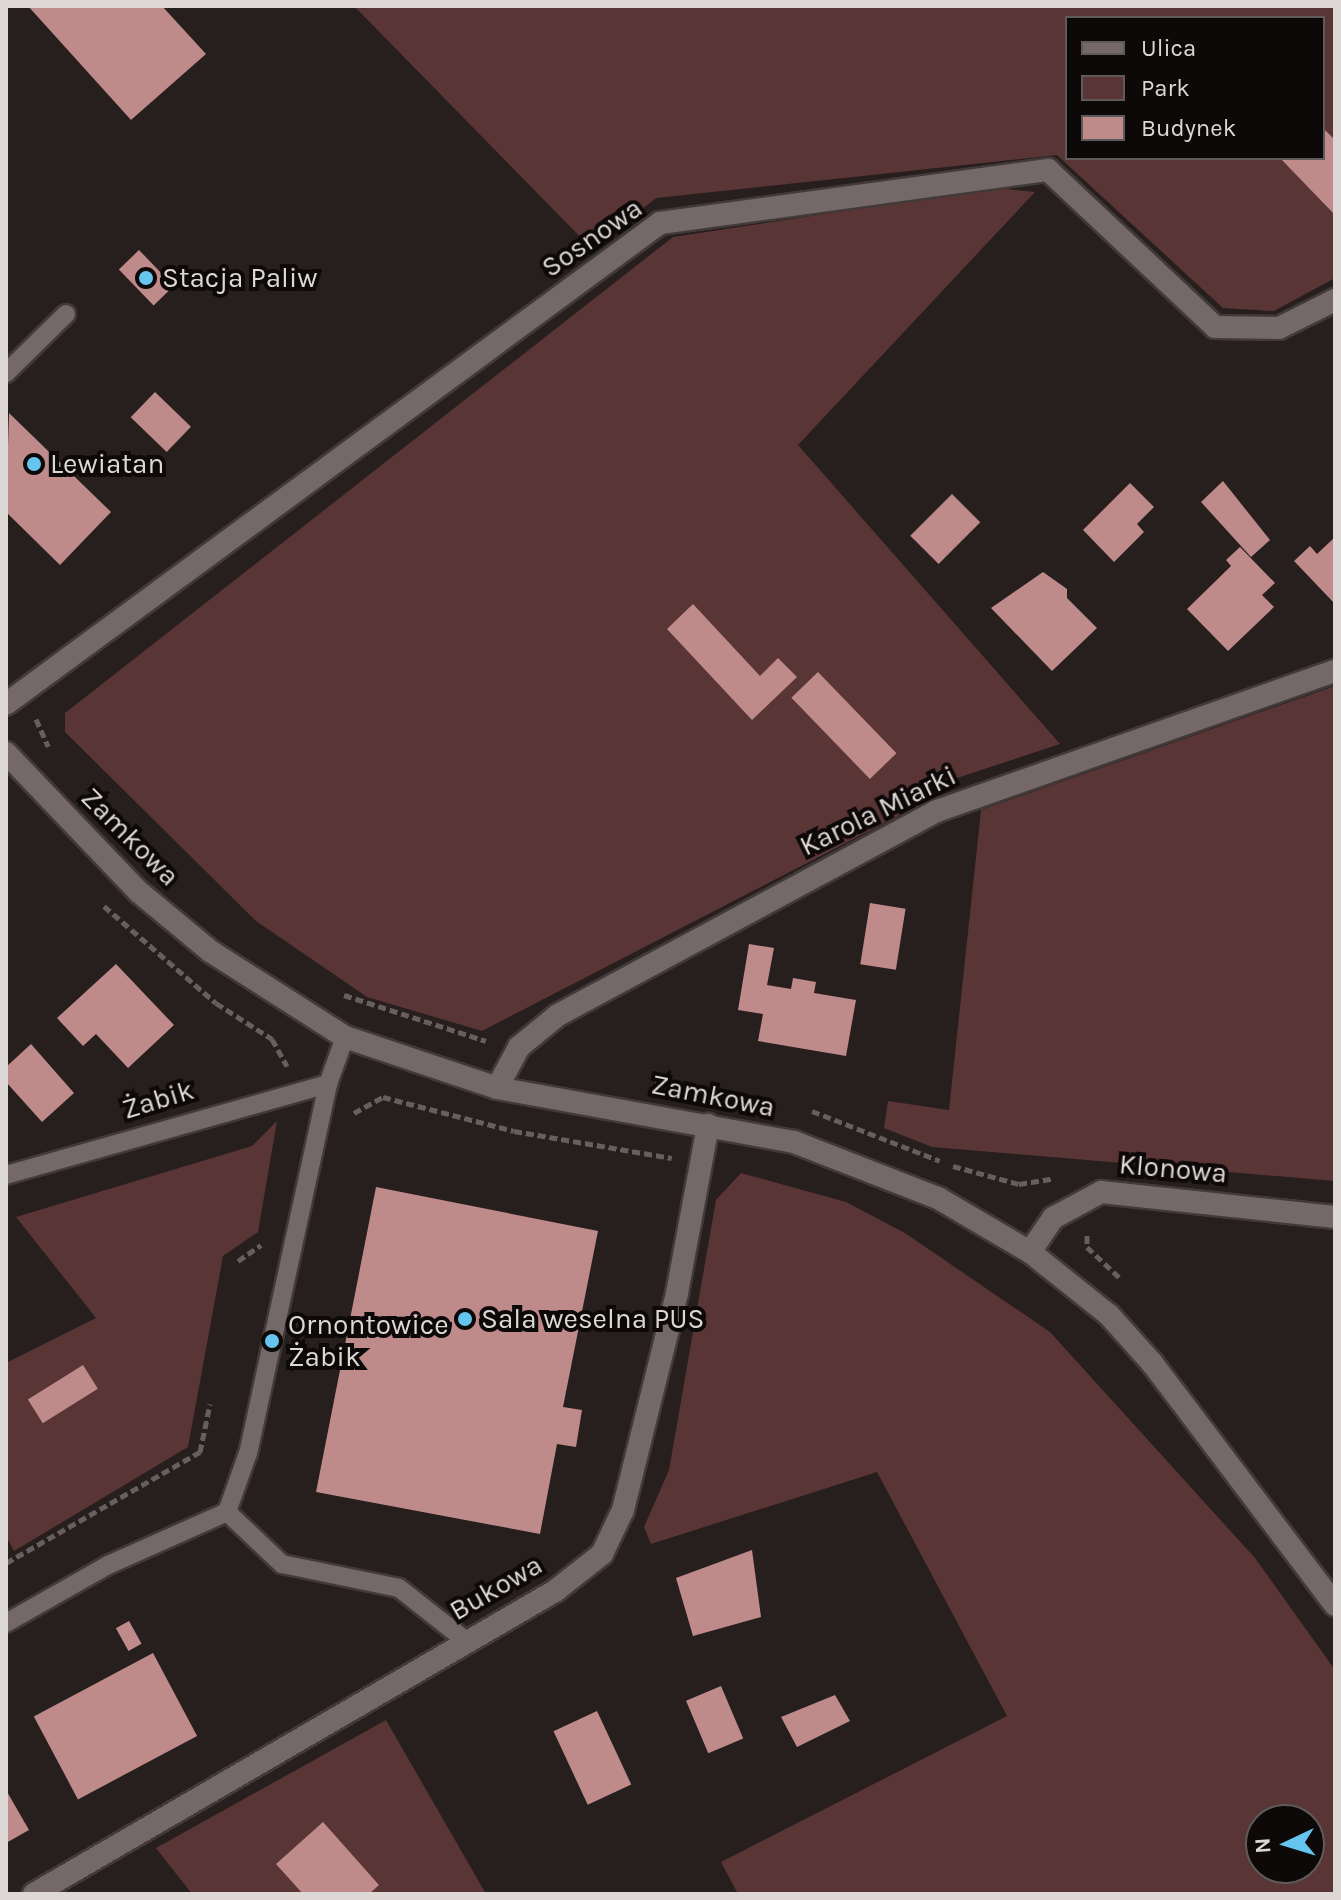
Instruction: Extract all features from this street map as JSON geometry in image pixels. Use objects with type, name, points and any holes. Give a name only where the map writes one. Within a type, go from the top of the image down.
[{"type":"street","name":"Sosnowa","points":[[6,704],[660,223],[1048,170],[1215,327],[1279,328],[1335,300]]},
{"type":"street","name":"Karola Miarki","points":[[497,1088],[519,1047],[558,1015],[937,811],[1335,671]]},
{"type":"street","name":"Zamkowa","points":[[6,753],[139,892],[210,951],[345,1037],[497,1088],[708,1125],[861,1164],[1030,1252],[1109,1315],[1152,1363],[1335,1605]]},
{"type":"street","name":"Bukowa","points":[[34,1894],[555,1591],[602,1554],[623,1510],[677,1293],[708,1125]]},
{"type":"street","name":"Klonowa","points":[[1030,1252],[1053,1218],[1101,1192],[1335,1217]]},
{"type":"lane","points":[[6,373],[66,314]]},
{"type":"lane","points":[[6,1623],[108,1565],[227,1512],[248,1453],[328,1084],[345,1037]]},
{"type":"lane","name":"Żabik","points":[[6,1175],[292,1089],[328,1084]]},
{"type":"lane","points":[[227,1512],[282,1564],[399,1588],[466,1641]]},
{"type":"path","points":[[99,902],[216,1003],[272,1039],[292,1089]]},
{"type":"path","points":[[238,1261],[270,1238]]},
{"type":"path","points":[[6,1563],[200,1452],[210,1404]]},
{"type":"green space","points":[[354,6],[1335,6],[1335,278],[1274,311],[1223,308],[1057,155],[656,198],[592,249]]},
{"type":"green space","points":[[995,188],[1035,192],[798,445],[1060,744],[918,791],[900,815],[482,1031],[367,997],[256,921],[65,732],[65,713],[673,237]]},
{"type":"green space","points":[[1335,686],[1335,1181],[932,1147],[884,1128],[888,1101],[949,1110],[981,810]]},
{"type":"green space","points":[[277,1121],[258,1232],[223,1256],[188,1447],[14,1551],[6,1536],[6,1363],[96,1318],[16,1217],[252,1146]]},
{"type":"green space","points":[[741,1173],[846,1202],[905,1233],[1050,1332],[1255,1558],[1335,1670],[1335,1894],[738,1894],[721,1862],[1007,1716],[877,1472],[651,1544],[644,1527],[669,1470],[716,1200]]},
{"type":"green space","points":[[386,1720],[486,1894],[192,1894],[156,1848]]},
{"type":"building","points":[[28,6],[162,6],[206,54],[131,120]]},
{"type":"building","points":[[1325,130],[1335,140],[1335,215],[1282,160],[1325,160]]},
{"type":"building","name":"Stacja Paliw","points":[[139,250],[174,286],[154,305],[119,269]]},
{"type":"building","points":[[155,392],[191,427],[167,452],[131,417]]},
{"type":"building","name":"Lewiatan","points":[[9,413],[111,512],[60,565],[6,512]]},
{"type":"building","points":[[1223,481],[1270,540],[1251,557],[1201,502]]},
{"type":"building","points":[[1130,483],[1154,507],[1137,524],[1144,532],[1114,562],[1083,530]]},
{"type":"building","points":[[952,494],[980,522],[939,564],[910,536]]},
{"type":"building","points":[[1335,537],[1335,604],[1294,561],[1310,546],[1317,554]]},
{"type":"building","points":[[1240,547],[1275,583],[1262,595],[1274,607],[1228,651],[1187,609],[1231,566],[1226,560]]},
{"type":"building","points":[[1043,572],[1067,589],[1067,598],[1097,628],[1052,671],[991,608]]},
{"type":"building","points":[[693,604],[760,676],[778,658],[797,677],[752,720],[667,629]]},
{"type":"building","points":[[818,672],[896,753],[870,779],[791,698]]},
{"type":"building","points":[[870,903],[906,909],[896,970],[860,964]]},
{"type":"building","points":[[749,944],[774,948],[767,985],[791,989],[793,978],[816,982],[814,993],[856,1000],[846,1056],[758,1041],[763,1014],[738,1010]]},
{"type":"building","points":[[116,964],[174,1025],[128,1068],[96,1034],[83,1046],[57,1018]]},
{"type":"building","points":[[31,1044],[74,1093],[42,1122],[6,1082],[6,1067]]},
{"type":"building","name":"Sala weselna PUS","points":[[376,1187],[598,1231],[563,1407],[582,1410],[576,1447],[557,1444],[540,1534],[316,1492]]},
{"type":"building","points":[[83,1365],[98,1389],[43,1423],[28,1399]]},
{"type":"building","points":[[752,1550],[761,1617],[693,1636],[676,1578]]},
{"type":"building","points":[[129,1621],[142,1644],[128,1651],[116,1628]]},
{"type":"building","points":[[153,1653],[197,1736],[78,1799],[34,1716]]},
{"type":"building","points":[[721,1686],[743,1738],[708,1753],[686,1701]]},
{"type":"building","points":[[835,1695],[850,1721],[797,1747],[781,1717]]},
{"type":"building","points":[[597,1711],[631,1784],[588,1805],[553,1731]]},
{"type":"building","points":[[6,1790],[29,1830],[6,1843]]},
{"type":"building","points":[[323,1822],[379,1885],[369,1894],[303,1894],[276,1864]]},
{"type":"place","name":"Stacja Paliw","points":[[146,278]]},
{"type":"place","name":"Lewiatan","points":[[34,464]]},
{"type":"place","name":"Sala weselna PUS","points":[[465,1319]]},
{"type":"place","name":"Ornontowice Żabik","points":[[272,1341]]}]
